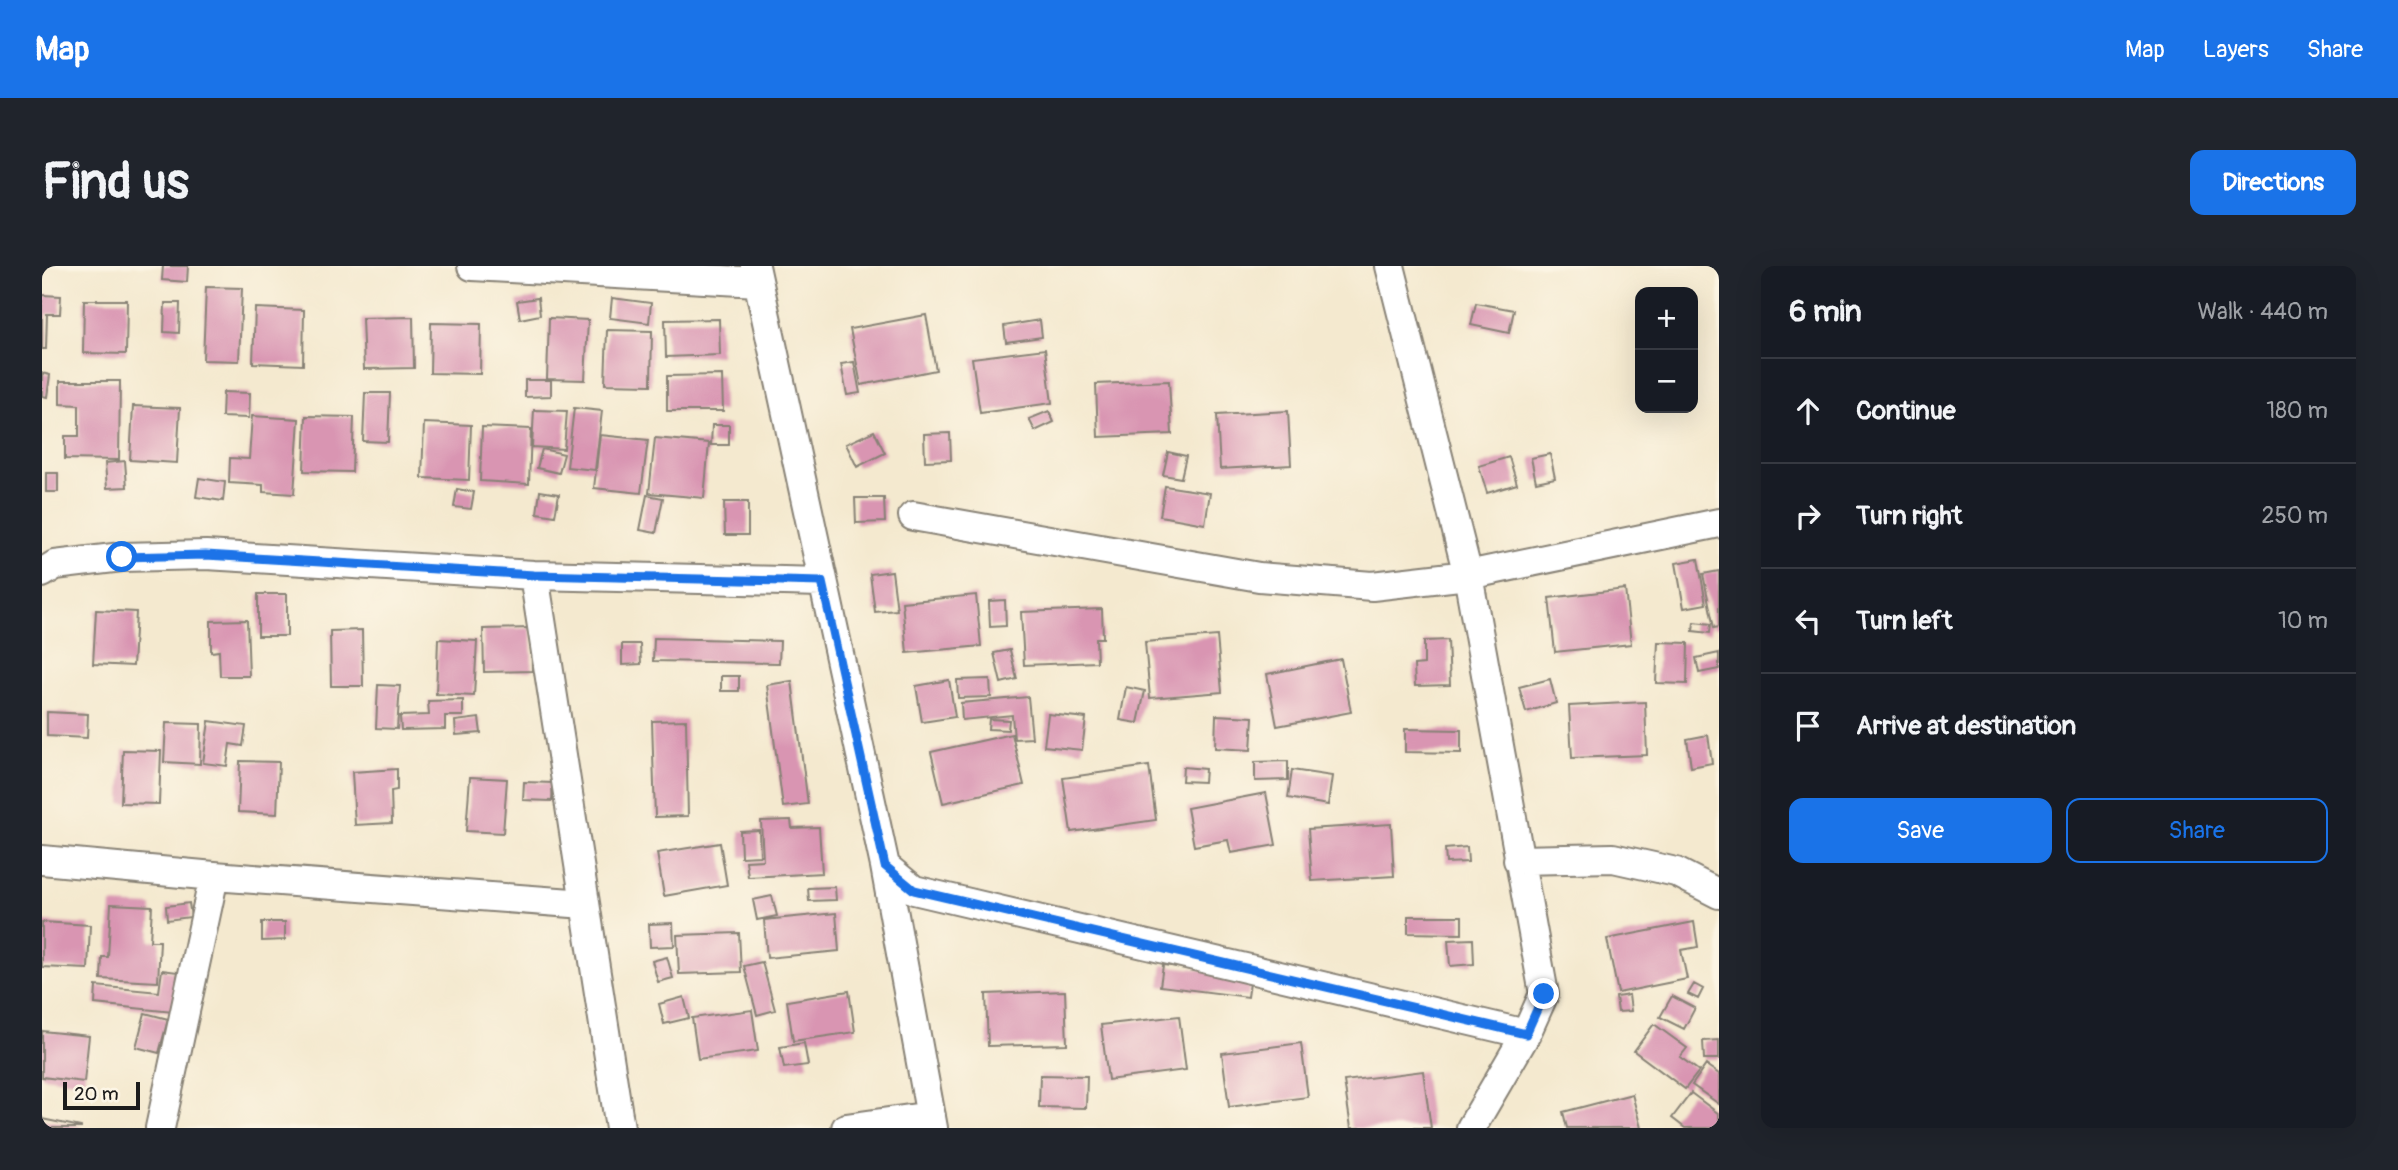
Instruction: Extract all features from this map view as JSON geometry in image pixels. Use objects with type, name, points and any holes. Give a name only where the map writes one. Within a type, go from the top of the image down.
[{"type":"street","points":[[472,266],[756,274],[885,866],[932,1122],[846,1128]]},
{"type":"street","points":[[1390,266],[1468,575],[1544,994],[1526,1034],[1471,1128]]},
{"type":"street","points":[[913,516],[1259,577],[1372,586],[1468,575],[1719,523]]},
{"type":"street","points":[[42,573],[55,565],[108,558],[206,555],[534,575],[822,582]]},
{"type":"street","points":[[534,575],[620,1128]]},
{"type":"street","points":[[1518,860],[1613,858],[1676,872],[1719,894]]},
{"type":"street","points":[[42,860],[585,904]]},
{"type":"street","points":[[885,866],[914,890],[1526,1034]]},
{"type":"street","points":[[160,1128],[214,876]]},
{"type":"building","points":[[163,266],[188,266],[187,282],[162,280]]},
{"type":"building","points":[[206,287],[242,288],[239,361],[203,360]]},
{"type":"building","points":[[42,295],[61,296],[60,314],[47,314],[46,349],[42,349]]},
{"type":"building","points":[[538,298],[540,315],[520,319],[517,301]]},
{"type":"building","points":[[612,298],[651,303],[649,323],[610,318]]},
{"type":"building","points":[[84,300],[127,300],[126,354],[83,353]]},
{"type":"building","points":[[165,303],[180,303],[179,333],[164,332]]},
{"type":"building","points":[[1476,303],[1514,310],[1509,333],[1471,325]]},
{"type":"building","points":[[255,308],[304,310],[303,365],[253,363]]},
{"type":"building","points":[[926,315],[936,370],[861,385],[850,329]]},
{"type":"building","points":[[413,317],[414,368],[364,369],[362,318]]},
{"type":"building","points":[[549,318],[588,320],[585,380],[547,379]]},
{"type":"building","points":[[719,319],[720,355],[666,357],[665,320]]},
{"type":"building","points":[[1040,320],[1042,337],[1006,342],[1004,326]]},
{"type":"building","points":[[431,323],[481,324],[480,374],[430,373]]},
{"type":"building","points":[[607,330],[652,331],[651,385],[605,384]]},
{"type":"building","points":[[1045,349],[1052,403],[980,413],[972,358]]},
{"type":"building","points":[[854,362],[860,393],[847,395],[841,364]]},
{"type":"building","points":[[42,373],[50,375],[47,397],[42,396]]},
{"type":"building","points":[[722,375],[723,411],[667,411],[667,376]]},
{"type":"building","points":[[525,380],[551,380],[551,396],[525,397]]},
{"type":"building","points":[[60,381],[120,381],[119,460],[65,459],[65,436],[79,436],[79,405],[60,404]]},
{"type":"building","points":[[1169,381],[1172,434],[1098,437],[1096,384]]},
{"type":"building","points":[[223,392],[250,393],[249,418],[222,417]]},
{"type":"building","points":[[365,393],[390,393],[388,442],[363,441]]},
{"type":"building","points":[[133,406],[180,408],[177,463],[130,460]]},
{"type":"building","points":[[574,408],[602,411],[595,470],[567,467]]},
{"type":"building","points":[[534,410],[567,411],[564,449],[532,447]]},
{"type":"building","points":[[1049,411],[1054,422],[1035,431],[1029,419]]},
{"type":"building","points":[[1288,411],[1291,465],[1220,469],[1217,415]]},
{"type":"building","points":[[252,416],[299,419],[294,494],[263,492],[263,485],[229,483],[230,458],[249,459]]},
{"type":"building","points":[[306,416],[354,417],[352,472],[304,471]]},
{"type":"building","points":[[424,423],[471,425],[469,480],[422,478]]},
{"type":"building","points":[[712,425],[729,425],[729,445],[711,445]]},
{"type":"building","points":[[482,427],[531,429],[529,484],[480,481]]},
{"type":"building","points":[[874,431],[885,453],[857,467],[846,444]]},
{"type":"building","points":[[950,433],[951,460],[925,461],[924,434]]},
{"type":"building","points":[[600,435],[648,440],[641,493],[594,488]]},
{"type":"building","points":[[655,438],[709,443],[704,498],[649,493]]},
{"type":"building","points":[[542,449],[564,454],[559,473],[537,468]]},
{"type":"building","points":[[1168,452],[1186,456],[1181,478],[1163,475]]},
{"type":"building","points":[[1550,454],[1555,478],[1536,482],[1531,458]]},
{"type":"building","points":[[1509,457],[1517,484],[1487,493],[1479,466]]},
{"type":"building","points":[[125,461],[127,487],[107,488],[105,463]]},
{"type":"building","points":[[46,473],[58,473],[58,492],[46,492]]},
{"type":"building","points":[[199,478],[225,482],[223,501],[196,497]]},
{"type":"building","points":[[1165,486],[1210,493],[1205,524],[1160,516]]},
{"type":"building","points":[[457,489],[474,492],[471,509],[454,507]]},
{"type":"building","points":[[540,491],[559,494],[555,516],[537,513]]},
{"type":"building","points":[[647,495],[663,498],[656,533],[640,530]]},
{"type":"building","points":[[855,498],[884,498],[885,522],[856,523]]},
{"type":"building","points":[[724,502],[748,502],[748,535],[725,535]]},
{"type":"building","points":[[1698,559],[1706,604],[1684,608],[1676,563]]},
{"type":"building","points":[[892,571],[897,610],[875,612],[870,574]]},
{"type":"building","points":[[1719,571],[1719,627],[1714,628],[1703,574]]},
{"type":"building","points":[[1625,589],[1631,644],[1555,652],[1549,598]]},
{"type":"building","points":[[258,594],[287,594],[287,636],[258,636]]},
{"type":"building","points":[[976,595],[981,646],[907,653],[902,602]]},
{"type":"building","points":[[1005,600],[1006,626],[990,627],[989,601]]},
{"type":"building","points":[[1102,609],[1103,638],[1096,638],[1097,662],[1024,665],[1021,612]]},
{"type":"building","points":[[96,610],[136,612],[133,666],[93,664]]},
{"type":"building","points":[[247,620],[249,676],[220,676],[219,651],[211,652],[211,621]]},
{"type":"building","points":[[1694,622],[1711,624],[1710,633],[1693,631]]},
{"type":"building","points":[[531,628],[532,671],[484,672],[483,629]]},
{"type":"building","points":[[362,630],[363,686],[331,686],[330,631]]},
{"type":"building","points":[[1217,636],[1222,692],[1150,698],[1145,642]]},
{"type":"building","points":[[654,638],[780,641],[779,663],[653,661]]},
{"type":"building","points":[[438,639],[477,641],[474,696],[436,694]]},
{"type":"building","points":[[1448,640],[1450,685],[1415,686],[1414,665],[1424,664],[1424,641]]},
{"type":"building","points":[[1658,642],[1688,643],[1687,684],[1656,683]]},
{"type":"building","points":[[622,644],[640,644],[641,664],[622,665]]},
{"type":"building","points":[[1010,650],[1017,679],[1001,683],[994,653]]},
{"type":"building","points":[[1719,653],[1719,669],[1699,673],[1696,658]]},
{"type":"building","points":[[1341,659],[1351,712],[1277,726],[1267,674]]},
{"type":"building","points":[[721,676],[739,676],[739,691],[721,691]]},
{"type":"building","points":[[990,679],[991,697],[958,698],[957,680]]},
{"type":"building","points":[[1550,679],[1556,703],[1526,712],[1519,687]]},
{"type":"building","points":[[949,680],[955,717],[922,722],[916,686]]},
{"type":"building","points":[[792,681],[808,804],[783,807],[767,685]]},
{"type":"building","points":[[378,685],[400,686],[397,729],[376,728]]},
{"type":"building","points":[[1126,687],[1145,691],[1138,723],[1120,720]]},
{"type":"building","points":[[1028,697],[1032,738],[1014,739],[1012,715],[962,720],[961,703]]},
{"type":"building","points":[[463,700],[463,716],[445,716],[445,729],[401,730],[400,716],[429,715],[428,701]]},
{"type":"building","points":[[1645,702],[1647,755],[1572,758],[1569,706]]},
{"type":"building","points":[[47,712],[88,714],[87,738],[47,736]]},
{"type":"building","points":[[1048,714],[1086,718],[1082,750],[1044,746]]},
{"type":"building","points":[[1216,715],[1253,717],[1251,750],[1215,748]]},
{"type":"building","points":[[479,718],[481,733],[456,735],[455,721]]},
{"type":"building","points":[[989,719],[1009,720],[1008,730],[988,729]]},
{"type":"building","points":[[686,720],[688,816],[655,817],[652,721]]},
{"type":"building","points":[[209,721],[246,726],[243,746],[230,744],[227,766],[203,763]]},
{"type":"building","points":[[166,723],[201,724],[200,764],[164,762]]},
{"type":"building","points":[[1405,729],[1461,730],[1461,753],[1405,752]]},
{"type":"building","points":[[1012,734],[1024,785],[943,803],[931,752]]},
{"type":"building","points":[[1708,735],[1712,763],[1691,767],[1687,739]]},
{"type":"building","points":[[123,750],[161,751],[159,804],[121,803]]},
{"type":"building","points":[[240,761],[279,762],[277,814],[238,812]]},
{"type":"building","points":[[1288,761],[1288,780],[1255,781],[1255,762]]},
{"type":"building","points":[[1149,766],[1156,820],[1071,832],[1063,778]]},
{"type":"building","points":[[1183,767],[1205,769],[1204,782],[1182,781]]},
{"type":"building","points":[[397,769],[397,790],[391,791],[392,823],[355,825],[352,772]]},
{"type":"building","points":[[1292,770],[1332,776],[1328,805],[1288,798]]},
{"type":"building","points":[[470,777],[507,779],[503,833],[466,831]]},
{"type":"building","points":[[524,782],[553,783],[552,801],[523,800]]},
{"type":"building","points":[[1266,793],[1276,845],[1231,853],[1228,840],[1194,846],[1187,808]]},
{"type":"building","points":[[791,820],[792,828],[819,827],[822,873],[748,877],[746,861],[763,860],[761,821]]},
{"type":"building","points":[[1391,824],[1394,876],[1312,881],[1308,829]]},
{"type":"building","points":[[759,830],[760,856],[741,857],[740,831]]},
{"type":"building","points":[[720,843],[727,885],[664,896],[657,853]]},
{"type":"building","points":[[1467,847],[1468,862],[1446,863],[1445,849]]},
{"type":"building","points":[[835,887],[836,900],[809,901],[808,888]]},
{"type":"building","points":[[772,896],[777,916],[757,920],[753,900]]},
{"type":"building","points":[[189,903],[191,917],[167,920],[166,906]]},
{"type":"building","points":[[111,904],[152,906],[150,941],[160,941],[158,982],[101,979],[102,957],[108,957]]},
{"type":"building","points":[[836,913],[839,951],[767,958],[764,920]]},
{"type":"building","points":[[1408,916],[1462,916],[1462,934],[1408,933]]},
{"type":"building","points":[[42,922],[90,925],[88,969],[42,967]]},
{"type":"building","points":[[262,922],[285,922],[285,940],[262,941]]},
{"type":"building","points":[[1694,922],[1698,947],[1681,950],[1687,979],[1618,993],[1607,939]]},
{"type":"building","points":[[673,923],[674,946],[650,947],[649,924]]},
{"type":"building","points":[[739,933],[741,972],[679,974],[677,935]]},
{"type":"building","points":[[1473,939],[1474,964],[1450,966],[1448,940]]},
{"type":"building","points":[[667,957],[673,978],[658,982],[652,961]]},
{"type":"building","points":[[762,962],[775,1010],[757,1015],[744,966]]},
{"type":"building","points":[[1163,965],[1251,976],[1248,997],[1160,986]]},
{"type":"building","points":[[162,970],[178,972],[173,1012],[95,1004],[96,986],[159,992]]},
{"type":"building","points":[[1694,984],[1703,989],[1698,999],[1688,994]]},
{"type":"building","points":[[849,991],[855,1032],[793,1041],[787,1001]]},
{"type":"building","points":[[1065,991],[1067,1044],[988,1046],[986,994]]},
{"type":"building","points":[[1629,995],[1631,1011],[1618,1012],[1616,997]]},
{"type":"building","points":[[1672,996],[1695,1008],[1684,1029],[1660,1017]]},
{"type":"building","points":[[684,997],[689,1018],[664,1024],[659,1004]]},
{"type":"building","points":[[752,1010],[758,1051],[698,1059],[692,1018]]},
{"type":"building","points":[[145,1013],[168,1019],[159,1053],[136,1047]]},
{"type":"building","points":[[1179,1016],[1186,1070],[1108,1080],[1101,1025]]},
{"type":"building","points":[[1654,1024],[1687,1048],[1680,1057],[1699,1071],[1685,1089],[1634,1051]]},
{"type":"building","points":[[42,1031],[89,1036],[84,1082],[42,1077]]},
{"type":"building","points":[[1719,1040],[1719,1059],[1704,1059],[1703,1041]]},
{"type":"building","points":[[804,1043],[808,1065],[784,1068],[780,1047]]},
{"type":"building","points":[[1301,1043],[1308,1097],[1229,1107],[1222,1053]]},
{"type":"building","points":[[1706,1065],[1719,1074],[1719,1104],[1692,1085]]},
{"type":"building","points":[[1423,1071],[1431,1128],[1351,1128],[1344,1081]]},
{"type":"building","points":[[1040,1075],[1087,1076],[1086,1108],[1039,1107]]},
{"type":"building","points":[[1691,1093],[1719,1114],[1719,1128],[1685,1128],[1672,1118]]},
{"type":"building","points":[[1632,1094],[1641,1128],[1567,1128],[1563,1112]]},
{"type":"building","points":[[42,1119],[81,1127],[81,1128],[42,1128]]},
{"type":"route","points":[[122,557],[206,555],[534,575],[822,582],[885,866],[914,890],[1526,1034],[1544,994]]}]
